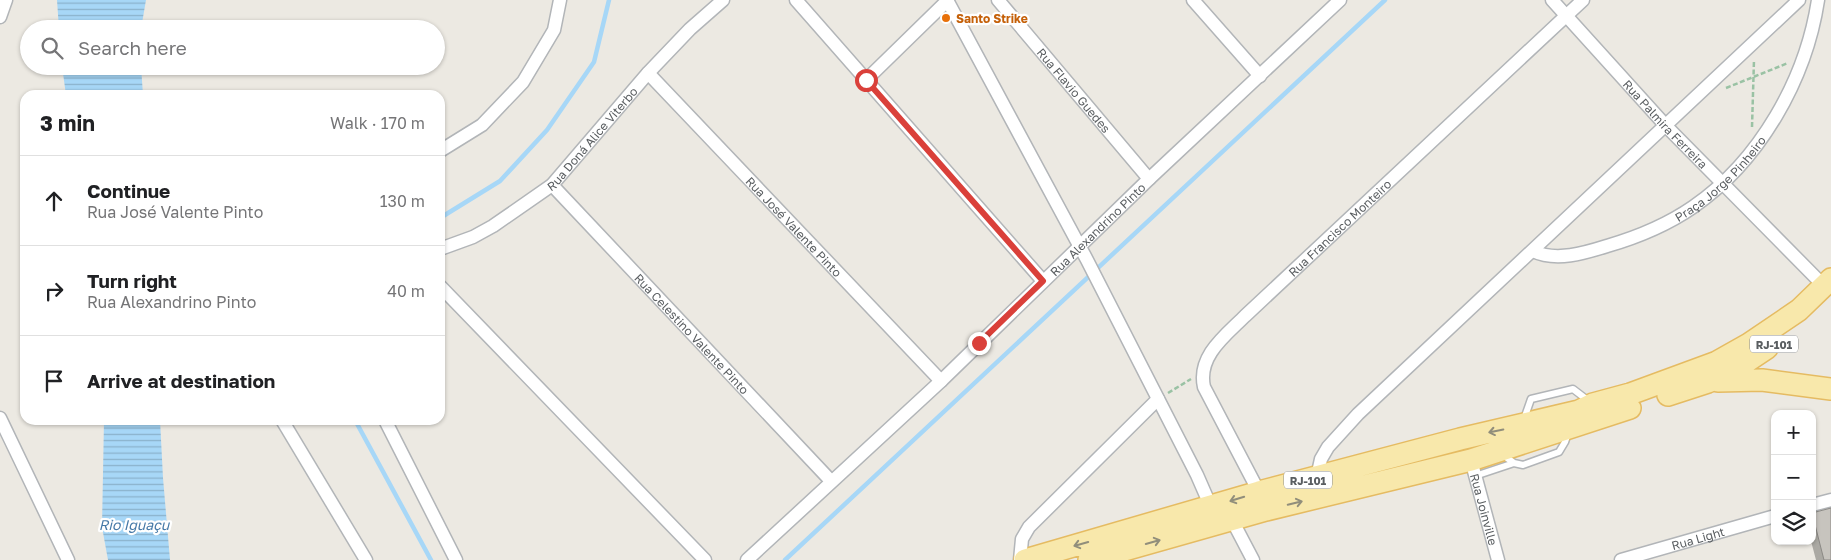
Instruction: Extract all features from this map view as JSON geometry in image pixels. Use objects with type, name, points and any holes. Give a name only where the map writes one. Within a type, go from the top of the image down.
[{"type":"main road","name":"RJ-101","points":[[1089,560],[1266,510],[1473,468],[1506,457],[1581,417],[1630,394],[1717,362],[1749,344],[1829,287]]},
{"type":"main road","name":"RJ-101","points":[[1025,560],[1260,492],[1460,439],[1522,426],[1581,417],[1708,382],[1737,368],[1792,331],[1829,287]]},
{"type":"main road","points":[[1717,362],[1737,368],[1762,380]]},
{"type":"main road","points":[[1708,382],[1762,380],[1831,389]]},
{"type":"street","points":[[0,17],[6,0]]},
{"type":"street","points":[[445,148],[482,125],[523,82],[554,30],[560,0]]},
{"type":"street","name":"Rua Doná Alice Viterbo","points":[[445,247],[473,237],[494,226],[552,185],[648,73],[690,29],[723,0]]},
{"type":"street","points":[[796,0],[1043,281]]},
{"type":"street","points":[[866,80],[947,0],[1080,246],[1197,475],[1211,507]]},
{"type":"street","name":"Rua Flavio Guedes","points":[[998,0],[1149,179]]},
{"type":"street","points":[[1193,0],[1260,76]]},
{"type":"street","name":"Rua Alexandrino Pinto","points":[[747,560],[941,381],[1149,179],[1340,0]]},
{"type":"street","name":"Rua Palmira Ferreira","points":[[1552,0],[1666,126],[1829,287]]},
{"type":"street","name":"Rua Francisco Monteiro","points":[[1203,372],[1214,348],[1245,316],[1583,0]]},
{"type":"street","points":[[1318,477],[1321,459],[1328,447],[1358,414],[1799,0]]},
{"type":"street","name":"Praça Jorge Pinheiro","points":[[1533,251],[1548,256],[1571,255],[1645,234],[1693,207],[1723,183],[1751,151],[1786,97],[1802,57],[1818,0]]},
{"type":"street","name":"Rua José Valente Pinto","points":[[648,73],[941,381]]},
{"type":"street","name":"Rua Celestino Valente Pinto","points":[[552,185],[831,481]]},
{"type":"street","points":[[445,291],[705,560]]},
{"type":"street","points":[[1203,372],[1202,379],[1206,392],[1260,492]]},
{"type":"street","points":[[1020,560],[1022,539],[1029,527],[1158,399]]},
{"type":"street","points":[[0,418],[68,560]]},
{"type":"street","points":[[285,425],[366,560]]},
{"type":"street","points":[[388,425],[456,560]]},
{"type":"street","name":"Rua Joinville","points":[[1473,468],[1498,560]]},
{"type":"street","points":[[1816,505],[1831,500]]},
{"type":"street","name":"Rua Light","points":[[1621,560],[1649,556],[1771,517]]},
{"type":"street","points":[[1232,520],[1253,560]]},
{"type":"path","points":[[1751,151],[1755,43]]},
{"type":"path","points":[[1718,91],[1802,57]]},
{"type":"path","points":[[1158,399],[1203,372]]},
{"type":"water","points":[[57,0],[146,0],[143,20],[58,20]]},
{"type":"water","points":[[63,75],[142,75],[143,90],[65,90]]},
{"type":"water","name":"Rio Iguaçu","points":[[104,425],[160,425],[170,560],[108,560],[102,527]]},
{"type":"building","points":[[1831,508],[1831,560],[1824,560],[1816,529],[1816,512]]},
{"type":"waterway","points":[[445,215],[500,181],[547,130],[594,62],[609,0]]},
{"type":"waterway","points":[[785,560],[1385,0]]},
{"type":"waterway","points":[[358,425],[431,560]]},
{"type":"place","name":"Santo Strike","points":[[946,18]]},
{"type":"route","points":[[866,80],[1043,281],[979,343]]}]
